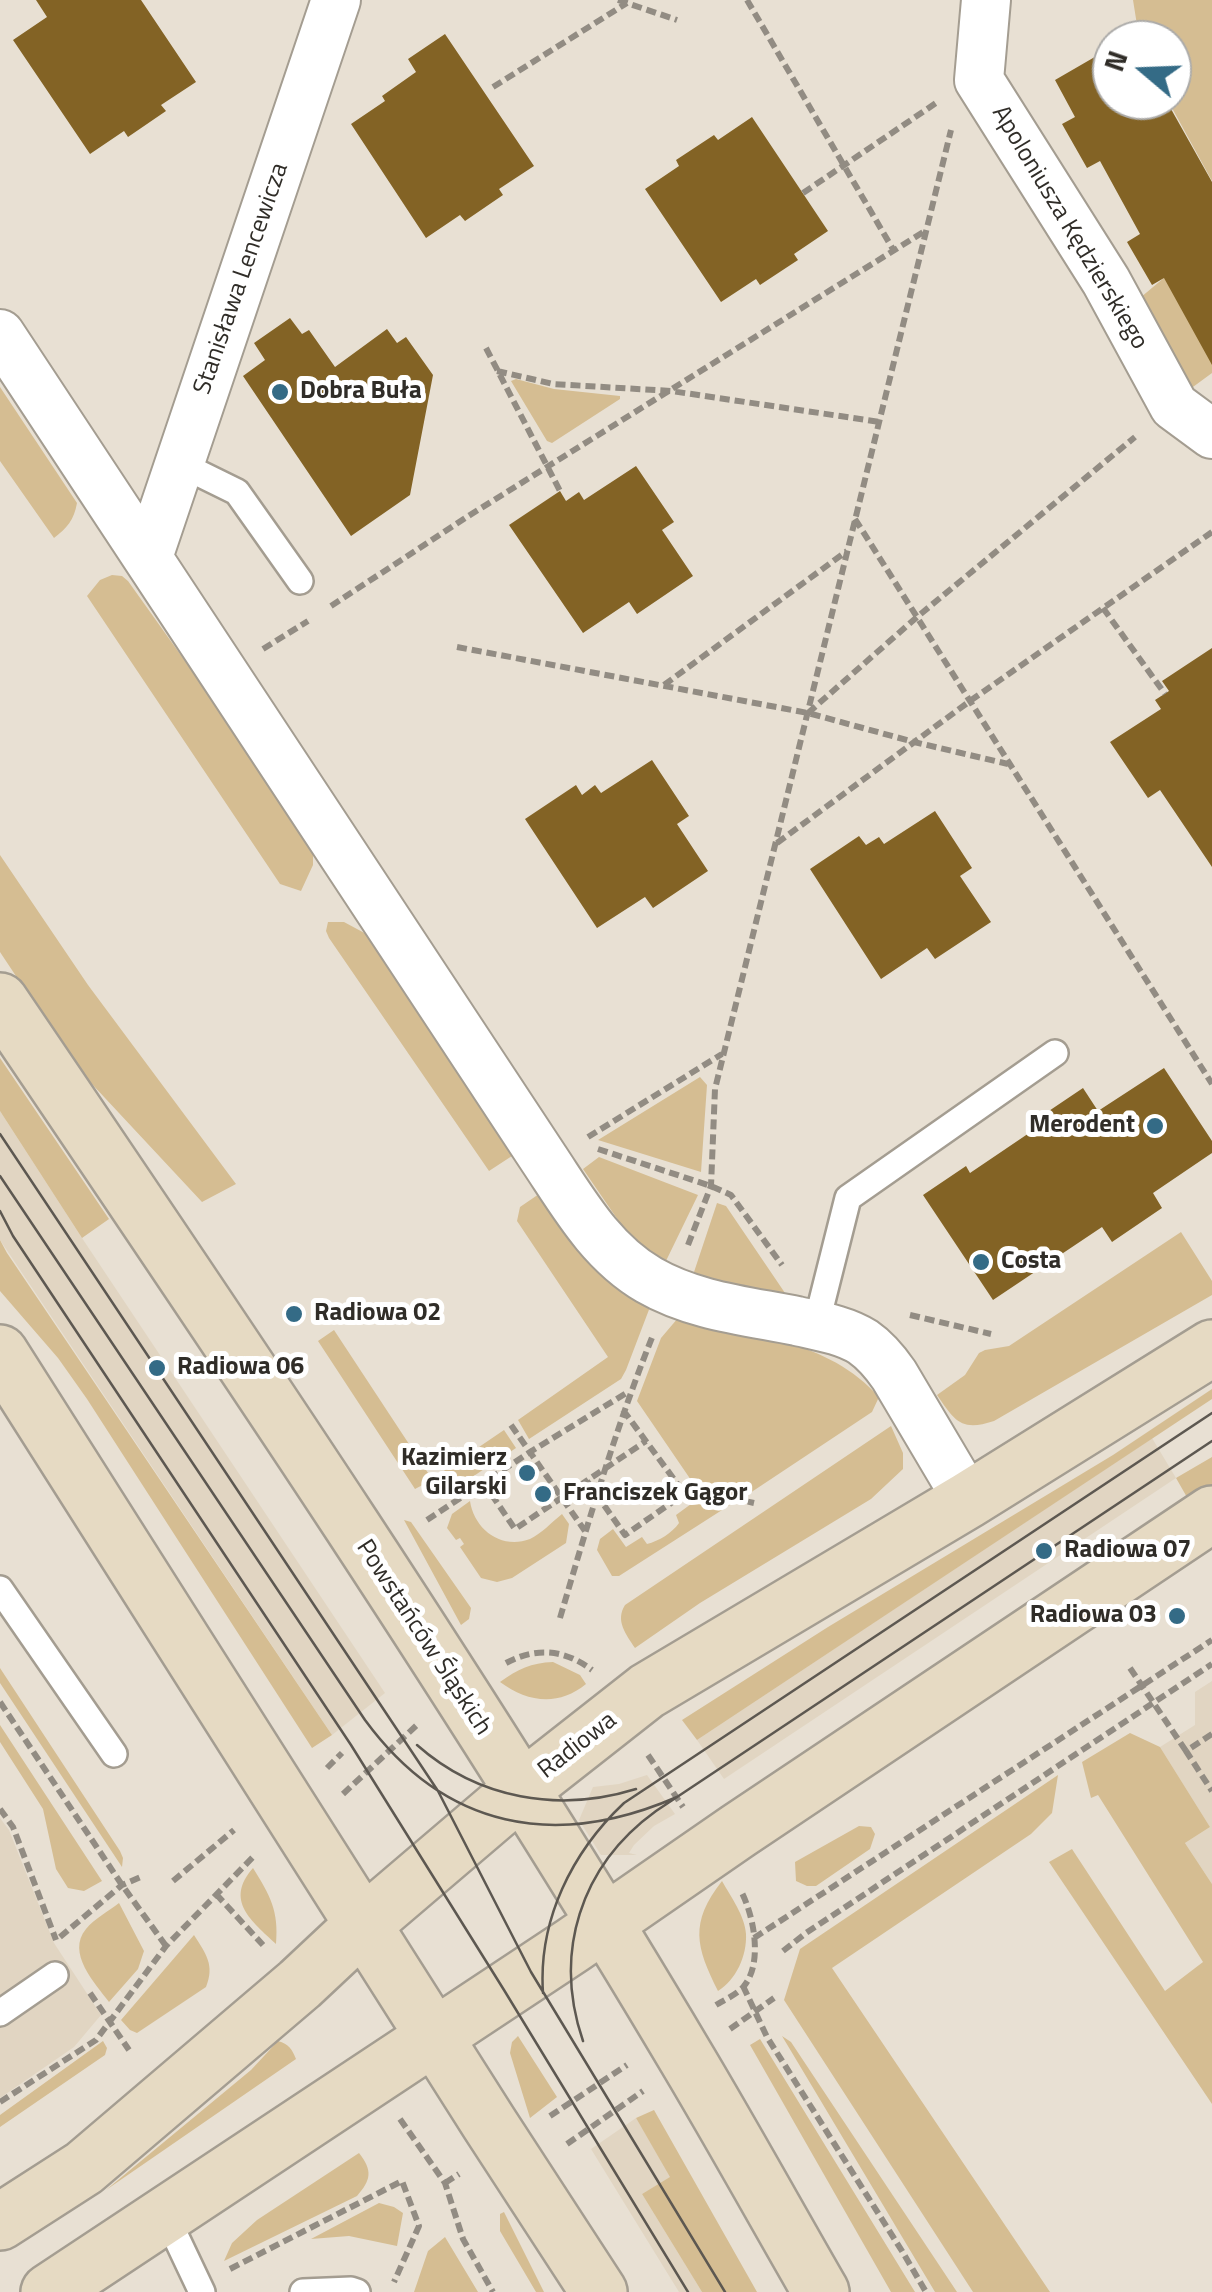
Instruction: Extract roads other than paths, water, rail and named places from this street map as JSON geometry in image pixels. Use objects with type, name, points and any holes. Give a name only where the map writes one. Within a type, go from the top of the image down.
[{"type":"main road","name":"Powstańców Śląskich","points":[[0,1001],[441,1663],[680,2047],[821,2292]]},
{"type":"main road","name":"Radiowa","points":[[0,2222],[84,2168],[521,1790],[647,1691],[968,1500],[1212,1348]]},
{"type":"main road","points":[[0,1353],[600,2292]]},
{"type":"main road","points":[[48,2292],[604,1924],[1212,1514]]},
{"type":"street","name":"Stanisława Lencewicza","points":[[148,557],[336,0]]},
{"type":"street","name":"Apoloniusza Kędzierskiego","points":[[986,0],[971,83],[1106,281],[1174,406],[1212,434]]},
{"type":"street","points":[[0,334],[570,1198],[605,1245],[643,1276],[682,1295],[816,1325],[861,1340],[884,1360],[968,1500]]},
{"type":"lane","points":[[180,464],[237,492],[300,581]]},
{"type":"lane","points":[[816,1325],[848,1198],[1055,1054]]},
{"type":"lane","points":[[0,1589],[114,1754]]},
{"type":"lane","points":[[0,2012],[55,1975]]},
{"type":"lane","points":[[166,2214],[202,2292]]},
{"type":"lane","points":[[303,2292],[357,2292]]},
{"type":"tram line","points":[[0,1134],[438,1791],[531,1972],[725,2292]]},
{"type":"tram line","points":[[0,1176],[365,1720],[396,1757],[430,1785],[467,1806],[505,1819],[546,1825],[588,1823],[677,1797]]},
{"type":"tram line","points":[[0,1211],[351,1745],[688,2292]]},
{"type":"tram line","points":[[543,1993],[546,1939],[562,1889],[589,1843],[624,1803],[1212,1413]]},
{"type":"tram line","points":[[583,2041],[574,2008],[573,1944],[592,1885],[608,1858],[630,1833],[656,1811],[1212,1441]]},
{"type":"tram line","points":[[417,1745],[466,1778],[520,1796],[578,1800],[636,1789]]},
{"type":"place","name":"Dobra Buła","points":[[280,392]]},
{"type":"place","name":"Merodent","points":[[1155,1126]]},
{"type":"place","name":"Costa","points":[[981,1262]]},
{"type":"place","name":"Radiowa 02","points":[[294,1314]]},
{"type":"place","name":"Radiowa 06","points":[[157,1368]]},
{"type":"place","name":"Kazimierz Gilarski","points":[[527,1473]]},
{"type":"place","name":"Franciszek Gągor","points":[[543,1494]]},
{"type":"place","name":"Radiowa 07","points":[[1044,1551]]},
{"type":"place","name":"Radiowa 03","points":[[1177,1616]]}]
